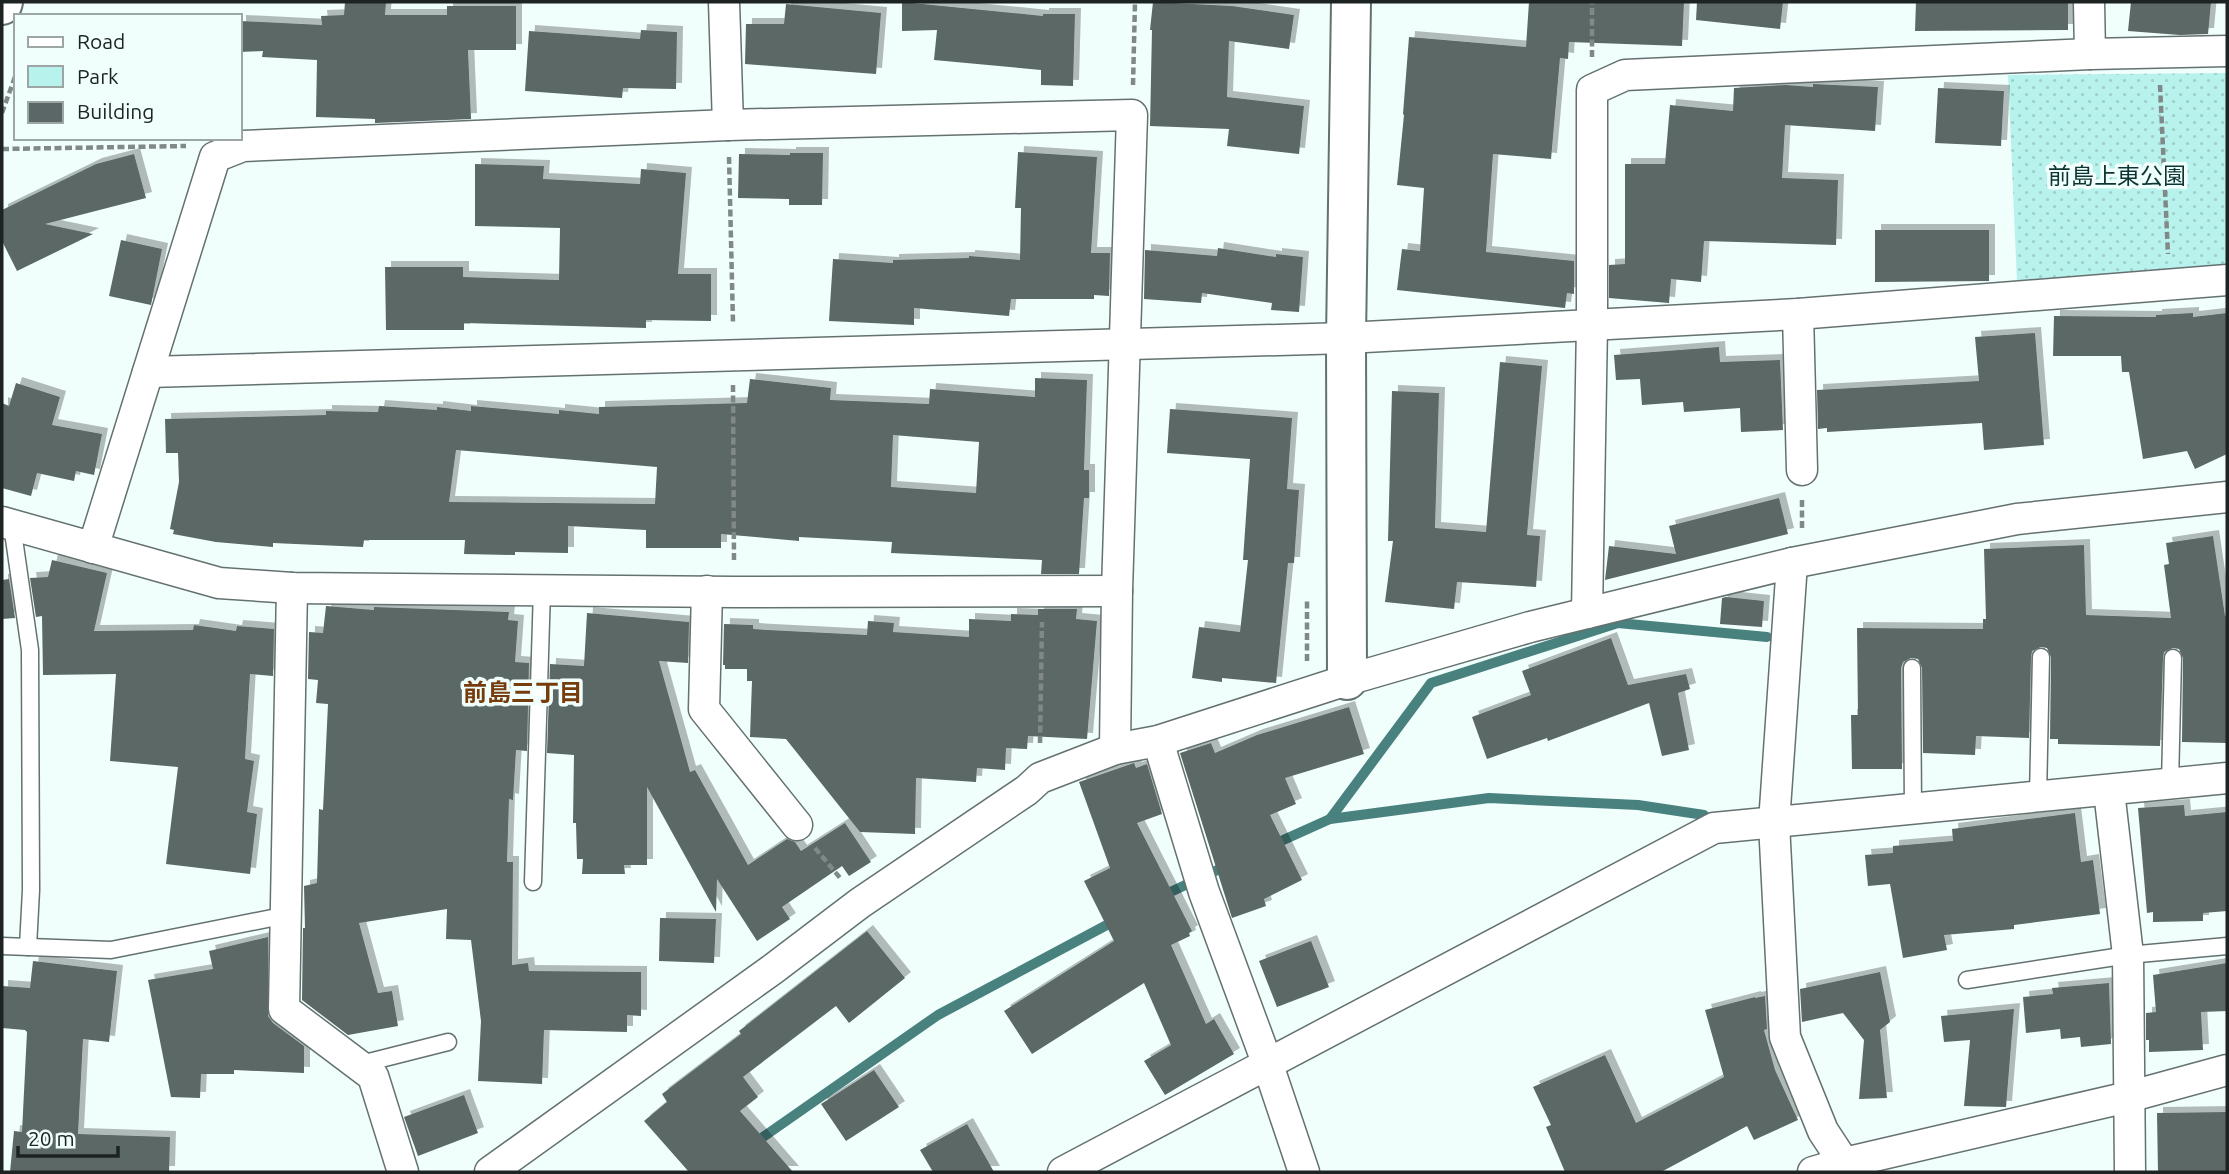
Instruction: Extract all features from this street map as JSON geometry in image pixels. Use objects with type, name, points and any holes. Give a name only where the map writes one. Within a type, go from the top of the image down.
[{"type":"street","points":[[724,2],[729,125]]},
{"type":"street","points":[[1347,680],[1346,338],[1352,2]]},
{"type":"street","points":[[2089,2],[2090,54]]},
{"type":"street","points":[[1587,612],[1592,324],[1592,90],[1625,75],[2090,54],[2227,51]]},
{"type":"street","points":[[93,548],[215,157],[243,146],[729,125],[1132,115],[1117,591],[1115,749]]},
{"type":"street","points":[[148,372],[1346,338],[1798,314],[2227,280]]},
{"type":"street","points":[[1798,314],[1802,470]]},
{"type":"street","points":[[490,1172],[773,969],[860,903],[1027,790],[1040,778],[1115,749],[1158,741],[1347,680],[1587,612],[1797,562],[2017,519],[2227,497]]},
{"type":"street","points":[[7,524],[219,583],[292,588],[721,592],[1117,591]]},
{"type":"street","points":[[1797,562],[1774,822],[1785,1037],[1823,1131],[1844,1168]]},
{"type":"street","points":[[292,588],[284,1009],[373,1076],[403,1172]]},
{"type":"street","points":[[721,592],[704,709],[797,825]]},
{"type":"street","points":[[1158,741],[1203,892],[1268,1065],[1304,1172]]},
{"type":"street","points":[[1063,1172],[1714,828],[2227,778]]},
{"type":"street","points":[[2109,791],[2128,955],[2130,1172]]},
{"type":"street","points":[[1813,1172],[1844,1168],[2227,1070]]},
{"type":"lane","points":[[7,524],[30,650],[29,947]]},
{"type":"lane","points":[[533,882],[542,589]]},
{"type":"lane","points":[[2038,797],[2041,657]]},
{"type":"lane","points":[[2170,784],[2173,658]]},
{"type":"lane","points":[[1912,668],[1913,809]]},
{"type":"lane","points":[[2,946],[111,950],[287,915]]},
{"type":"lane","points":[[1967,980],[2128,955],[2227,946]]},
{"type":"lane","points":[[357,1065],[448,1042]]},
{"type":"path","points":[[1132,115],[1135,2]]},
{"type":"path","points":[[1592,2],[1592,90]]},
{"type":"path","points":[[2158,52],[2169,284]]},
{"type":"path","points":[[2,113],[14,80]]},
{"type":"path","points":[[721,592],[733,355],[729,125]]},
{"type":"path","points":[[2,149],[189,146]]},
{"type":"path","points":[[1797,562],[1802,470]]},
{"type":"path","points":[[1040,778],[1043,590]]},
{"type":"path","points":[[797,825],[860,903]]},
{"type":"green space","name":"前島上東公園","points":[[2227,73],[2227,269],[2017,282],[2008,75]]},
{"type":"building","points":[[345,2],[386,2],[385,15],[447,15],[447,6],[516,6],[516,50],[468,50],[471,119],[375,123],[375,119],[316,117],[317,60],[262,57],[263,51],[242,52],[242,21],[322,25],[321,16],[344,15]]},
{"type":"building","points":[[902,2],[1043,16],[1075,14],[1073,86],[1041,85],[1041,70],[934,60],[937,30],[902,31]]},
{"type":"building","points":[[1153,2],[1232,6],[1294,15],[1289,49],[1229,41],[1227,97],[1304,106],[1299,154],[1227,146],[1229,129],[1150,126],[1150,30]]},
{"type":"building","points":[[1529,2],[1684,2],[1682,46],[1569,42],[1568,59],[1560,58],[1551,159],[1493,154],[1486,252],[1574,261],[1574,294],[1567,293],[1565,308],[1397,290],[1402,249],[1420,251],[1424,188],[1397,185],[1409,37],[1526,47]]},
{"type":"building","points":[[1697,2],[1783,2],[1780,29],[1696,20]]},
{"type":"building","points":[[1916,2],[2068,2],[2068,30],[1915,31]]},
{"type":"building","points":[[2131,2],[2211,2],[2208,34],[2128,31]]},
{"type":"building","points":[[786,4],[881,13],[876,74],[745,64],[746,24],[784,24]]},
{"type":"building","points":[[641,30],[677,32],[676,89],[623,88],[622,98],[525,91],[529,31],[640,39]]},
{"type":"building","points":[[1813,84],[1878,87],[1875,131],[1785,125],[1782,178],[1838,180],[1836,245],[1704,241],[1701,282],[1671,279],[1669,303],[1609,298],[1609,265],[1625,264],[1625,164],[1665,164],[1670,105],[1733,111],[1734,88],[1786,85],[1813,87]]},
{"type":"building","points":[[1938,88],[2004,91],[2001,146],[1935,143]]},
{"type":"building","points":[[1018,152],[1097,157],[1091,253],[1110,253],[1109,296],[1094,295],[1094,299],[1011,299],[1009,316],[914,308],[914,325],[829,321],[833,259],[893,263],[893,260],[969,256],[1020,260],[1021,208],[1015,208]]},
{"type":"building","points":[[823,153],[822,205],[789,205],[789,199],[738,198],[739,154]]},
{"type":"building","points":[[134,154],[146,198],[45,224],[93,234],[17,271],[2,241],[2,210],[96,164]]},
{"type":"building","points":[[475,164],[544,166],[543,179],[640,184],[641,169],[686,173],[678,274],[711,274],[711,321],[646,320],[646,328],[464,323],[464,330],[386,330],[385,267],[463,267],[463,277],[559,280],[560,228],[475,226]]},
{"type":"building","points":[[1875,230],[1989,230],[1989,281],[1875,282]]},
{"type":"building","points":[[121,240],[162,249],[151,305],[109,296]]},
{"type":"building","points":[[1218,248],[1276,257],[1276,254],[1303,257],[1299,312],[1271,310],[1272,303],[1202,293],[1201,303],[1144,299],[1145,250],[1217,256]]},
{"type":"building","points":[[2193,313],[2193,317],[2227,313],[2227,454],[2195,469],[2187,451],[2143,459],[2129,372],[2122,372],[2121,356],[2053,356],[2054,316],[2156,317]]},
{"type":"building","points":[[2035,333],[2044,445],[1984,450],[1982,423],[1827,432],[1827,428],[1818,429],[1817,390],[1979,381],[1975,337]]},
{"type":"building","points":[[1719,347],[1720,362],[1780,360],[1783,430],[1741,432],[1740,408],[1684,412],[1683,402],[1642,405],[1640,379],[1616,380],[1614,355]]},
{"type":"building","points":[[1500,362],[1542,366],[1527,535],[1540,536],[1536,587],[1457,582],[1454,609],[1385,602],[1393,541],[1388,541],[1392,391],[1439,393],[1435,528],[1486,532]]},
{"type":"building","points":[[1035,378],[1087,380],[1084,470],[1089,470],[1089,498],[1084,498],[1079,574],[1041,574],[1042,560],[891,553],[892,542],[799,537],[799,541],[721,534],[721,548],[646,548],[646,530],[568,526],[568,553],[515,552],[515,555],[464,554],[465,540],[364,540],[363,547],[273,543],[273,547],[216,542],[173,534],[174,530],[170,529],[179,482],[178,453],[166,453],[165,419],[326,415],[326,411],[378,412],[379,406],[437,410],[437,407],[471,411],[471,406],[559,414],[559,410],[599,414],[599,407],[747,403],[750,379],[831,388],[830,400],[929,404],[930,389],[1035,397]],"holes":[[[893,435],[979,442],[976,493],[891,487]],[[456,450],[657,467],[655,504],[449,502]]]},
{"type":"building","points":[[16,383],[60,397],[52,425],[102,434],[94,475],[76,471],[74,481],[37,473],[31,496],[2,488],[2,403],[9,406]]},
{"type":"building","points":[[1170,409],[1292,418],[1287,489],[1299,490],[1294,563],[1288,563],[1276,683],[1222,678],[1222,682],[1192,678],[1199,627],[1240,632],[1248,560],[1243,560],[1250,459],[1167,453]]},
{"type":"building","points":[[1779,498],[1788,534],[1605,580],[1609,546],[1676,554],[1669,526]]},
{"type":"building","points":[[2213,536],[2227,617],[2227,743],[2182,742],[2183,658],[2179,649],[2173,648],[2164,652],[2163,658],[2160,746],[2058,744],[2058,739],[2050,739],[2051,657],[2047,648],[2041,647],[2032,651],[2031,657],[2029,738],[1976,736],[1975,755],[1923,753],[1922,668],[1918,659],[1911,658],[1903,662],[1901,668],[1902,769],[1852,769],[1851,715],[1858,715],[1857,628],[1983,629],[1983,619],[1986,619],[1984,549],[2084,545],[2086,615],[2171,618],[2164,565],[2169,564],[2166,543]]},
{"type":"building","points":[[52,560],[107,573],[94,631],[193,630],[194,625],[236,631],[237,626],[274,629],[273,676],[250,674],[245,759],[254,761],[247,812],[257,814],[250,874],[166,864],[178,767],[110,761],[116,674],[43,675],[42,616],[36,617],[30,578],[48,577]]},
{"type":"building","points":[[9,579],[15,618],[2,619],[2,580]]},
{"type":"building","points":[[1722,598],[1764,601],[1762,627],[1720,624]]},
{"type":"building","points":[[326,606],[374,610],[374,607],[509,612],[508,620],[518,621],[515,662],[529,663],[527,751],[516,750],[513,800],[509,799],[507,862],[513,862],[512,965],[528,963],[529,971],[641,972],[641,1016],[627,1015],[627,1032],[544,1030],[542,1084],[478,1081],[481,1021],[471,940],[446,939],[447,909],[359,923],[378,993],[392,991],[398,1026],[348,1035],[302,1000],[304,886],[317,883],[319,809],[323,810],[328,704],[316,703],[318,680],[308,679],[309,632],[323,633]]},
{"type":"building","points":[[1038,609],[1077,609],[1076,619],[1097,621],[1087,739],[1028,736],[1027,749],[1006,748],[1005,770],[977,768],[976,782],[916,778],[915,834],[860,832],[786,739],[750,737],[752,681],[747,681],[747,669],[725,669],[723,665],[724,624],[753,625],[753,629],[867,635],[868,621],[894,623],[893,632],[969,637],[969,619],[1011,621],[1011,614],[1038,615]]},
{"type":"building","points":[[587,613],[689,622],[688,663],[659,661],[690,772],[695,770],[748,865],[787,839],[795,842],[801,851],[845,823],[871,862],[849,876],[842,866],[782,907],[790,919],[757,941],[717,879],[716,912],[647,787],[647,865],[624,865],[625,874],[582,874],[583,859],[577,859],[576,823],[573,823],[574,755],[547,753],[550,664],[584,666]]},
{"type":"building","points":[[1611,638],[1628,685],[1686,674],[1690,689],[1678,693],[1689,750],[1662,756],[1649,703],[1548,741],[1547,738],[1487,759],[1472,717],[1531,695],[1522,671]]},
{"type":"building","points":[[1349,707],[1364,754],[1285,778],[1296,804],[1270,815],[1302,880],[1264,899],[1266,906],[1232,918],[1180,753],[1211,743],[1215,753],[1257,735]]},
{"type":"building","points":[[1134,763],[1136,768],[1147,764],[1162,814],[1137,823],[1192,931],[1190,936],[1171,945],[1206,1024],[1214,1019],[1234,1054],[1165,1095],[1144,1061],[1171,1045],[1144,983],[1032,1054],[1004,1011],[1114,941],[1084,881],[1110,868],[1079,782]]},
{"type":"building","points":[[2184,805],[2185,816],[2227,812],[2227,911],[2203,913],[2203,921],[2153,922],[2153,912],[2147,913],[2138,808]]},
{"type":"building","points":[[2075,813],[2081,862],[2093,860],[2100,914],[2014,925],[2014,929],[1944,935],[1947,950],[1903,958],[1890,884],[1868,886],[1865,855],[1893,853],[1893,846],[1953,841],[1952,829]]},
{"type":"building","points":[[660,918],[716,919],[714,963],[659,961]]},
{"type":"building","points":[[867,931],[905,978],[849,1023],[836,1006],[743,1077],[758,1097],[740,1111],[793,1172],[689,1172],[644,1121],[667,1102],[662,1094],[741,1034],[739,1031]]},
{"type":"building","points":[[268,937],[268,1016],[273,1023],[304,1046],[304,1073],[234,1070],[234,1074],[201,1074],[200,1098],[171,1097],[148,980],[213,969],[209,951]]},
{"type":"building","points":[[1311,941],[1329,987],[1277,1007],[1259,961]]},
{"type":"building","points":[[33,961],[117,971],[109,1042],[83,1039],[78,1134],[170,1137],[169,1172],[10,1172],[14,1131],[22,1132],[27,1032],[2,1028],[2,986],[30,988]]},
{"type":"building","points":[[2227,963],[2227,1011],[2201,1012],[2203,1050],[2149,1052],[2146,1013],[2156,1012],[2153,975]]},
{"type":"building","points":[[1880,972],[1890,1022],[1880,1030],[1887,1098],[1859,1099],[1864,1040],[1843,1013],[1802,1022],[1800,989]]},
{"type":"building","points":[[2109,983],[2111,1044],[2081,1047],[2080,1037],[2061,1039],[2060,1029],[2026,1033],[2023,997],[2053,994],[2052,988]]},
{"type":"building","points":[[1765,996],[1767,1029],[1764,1030],[1775,1070],[1798,1120],[1754,1140],[1747,1126],[1661,1172],[1565,1172],[1546,1127],[1551,1125],[1533,1087],[1605,1055],[1636,1123],[1724,1077],[1705,1010]]},
{"type":"building","points":[[2014,1009],[2006,1107],[1964,1106],[1970,1040],[1944,1042],[1941,1016]]},
{"type":"building","points":[[874,1070],[899,1107],[846,1141],[821,1104]]},
{"type":"building","points":[[464,1095],[478,1133],[418,1156],[404,1117]]},
{"type":"building","points":[[2227,1112],[2227,1172],[2158,1172],[2157,1113]]},
{"type":"building","points":[[967,1124],[994,1172],[933,1172],[920,1150]]},
{"type":"waterway","points":[[1330,819],[1431,683],[1618,623],[1767,637]]},
{"type":"waterway","points":[[1270,846],[1330,819],[1489,798],[1638,805],[1704,815]]},
{"type":"waterway","points":[[1162,896],[1228,865]]},
{"type":"waterway","points":[[753,1144],[938,1015],[1118,919]]},
{"type":"district","name":"前島三丁目","points":[[523,692]]}]
